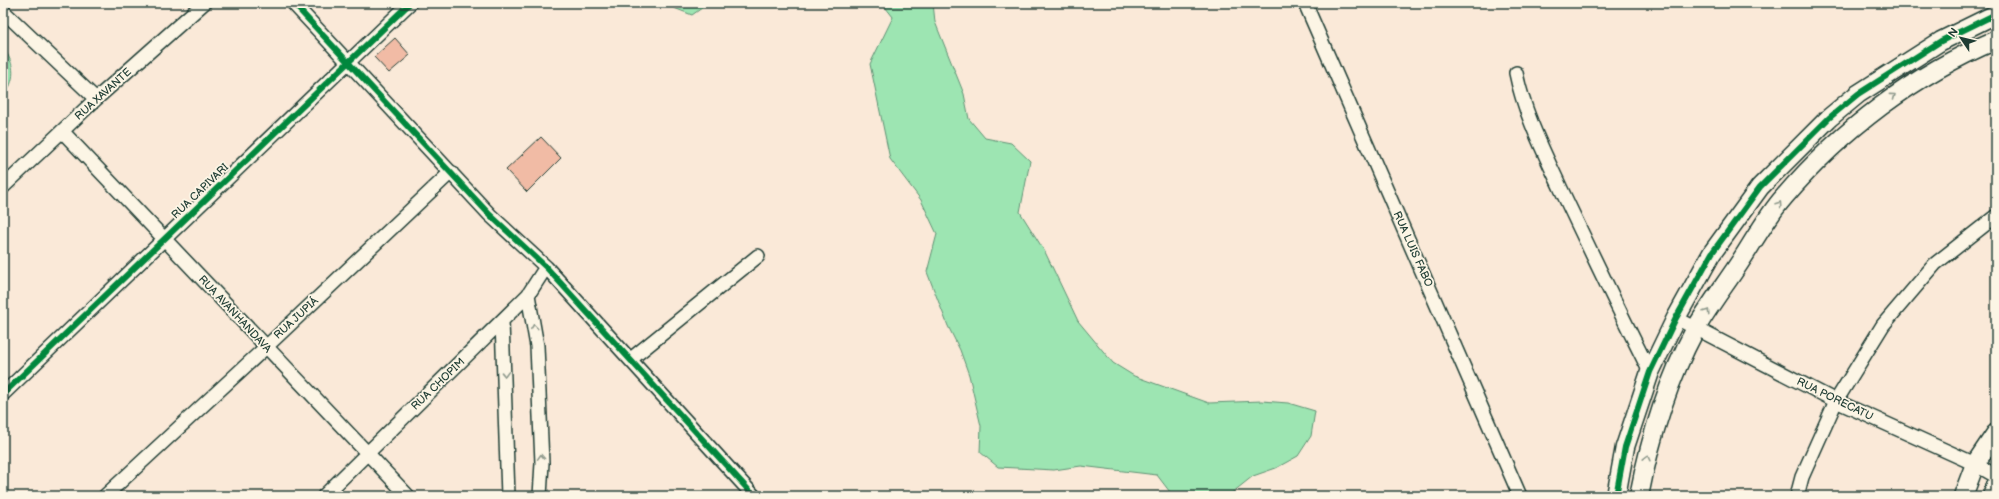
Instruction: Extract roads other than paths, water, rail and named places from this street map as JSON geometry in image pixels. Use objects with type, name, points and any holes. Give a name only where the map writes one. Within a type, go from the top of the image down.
[{"type":"street","name":"RUA XAVANTE","points":[[3,187],[96,99],[204,3]]},
{"type":"street","points":[[293,3],[347,63],[490,215],[546,267],[754,496]]},
{"type":"street","name":"RUA CAPIVARI","points":[[3,394],[410,3]]},
{"type":"street","name":"RUA LUIS FABO","points":[[1305,3],[1520,496]]},
{"type":"street","points":[[3,11],[96,99]]},
{"type":"street","points":[[1616,496],[1625,447],[1650,372],[1676,318],[1712,253],[1760,187],[1828,118],[1858,94],[1941,41],[1996,14]]},
{"type":"street","points":[[1639,496],[1647,458],[1668,389],[1696,329],[1783,198],[1821,156],[1896,94],[1967,52],[1996,40]]},
{"type":"street","points":[[1516,73],[1520,95],[1552,168],[1605,282],[1650,372]]},
{"type":"street","points":[[1858,94],[1869,115]]},
{"type":"street","name":"RUA AVANHANDAVA","points":[[62,131],[408,496]]},
{"type":"street","name":"RUA JUPIÁ","points":[[105,496],[266,347],[450,172]]},
{"type":"street","points":[[1797,496],[1802,477],[1836,401],[1883,325],[1935,264],[1996,216]]},
{"type":"street","points":[[631,359],[758,256]]},
{"type":"street","name":"RUA CHOPIM","points":[[324,496],[528,295],[546,267]]},
{"type":"street","points":[[528,295],[536,346],[542,463],[540,496]]},
{"type":"street","name":"RUA PORECATU","points":[[1676,318],[1836,401],[1975,464],[1996,476]]},
{"type":"street","points":[[502,321],[508,496]]},
{"type":"street","points":[[1962,496],[1975,464],[1996,433]]},
{"type":"street","points":[[1992,496],[1996,486]]}]
